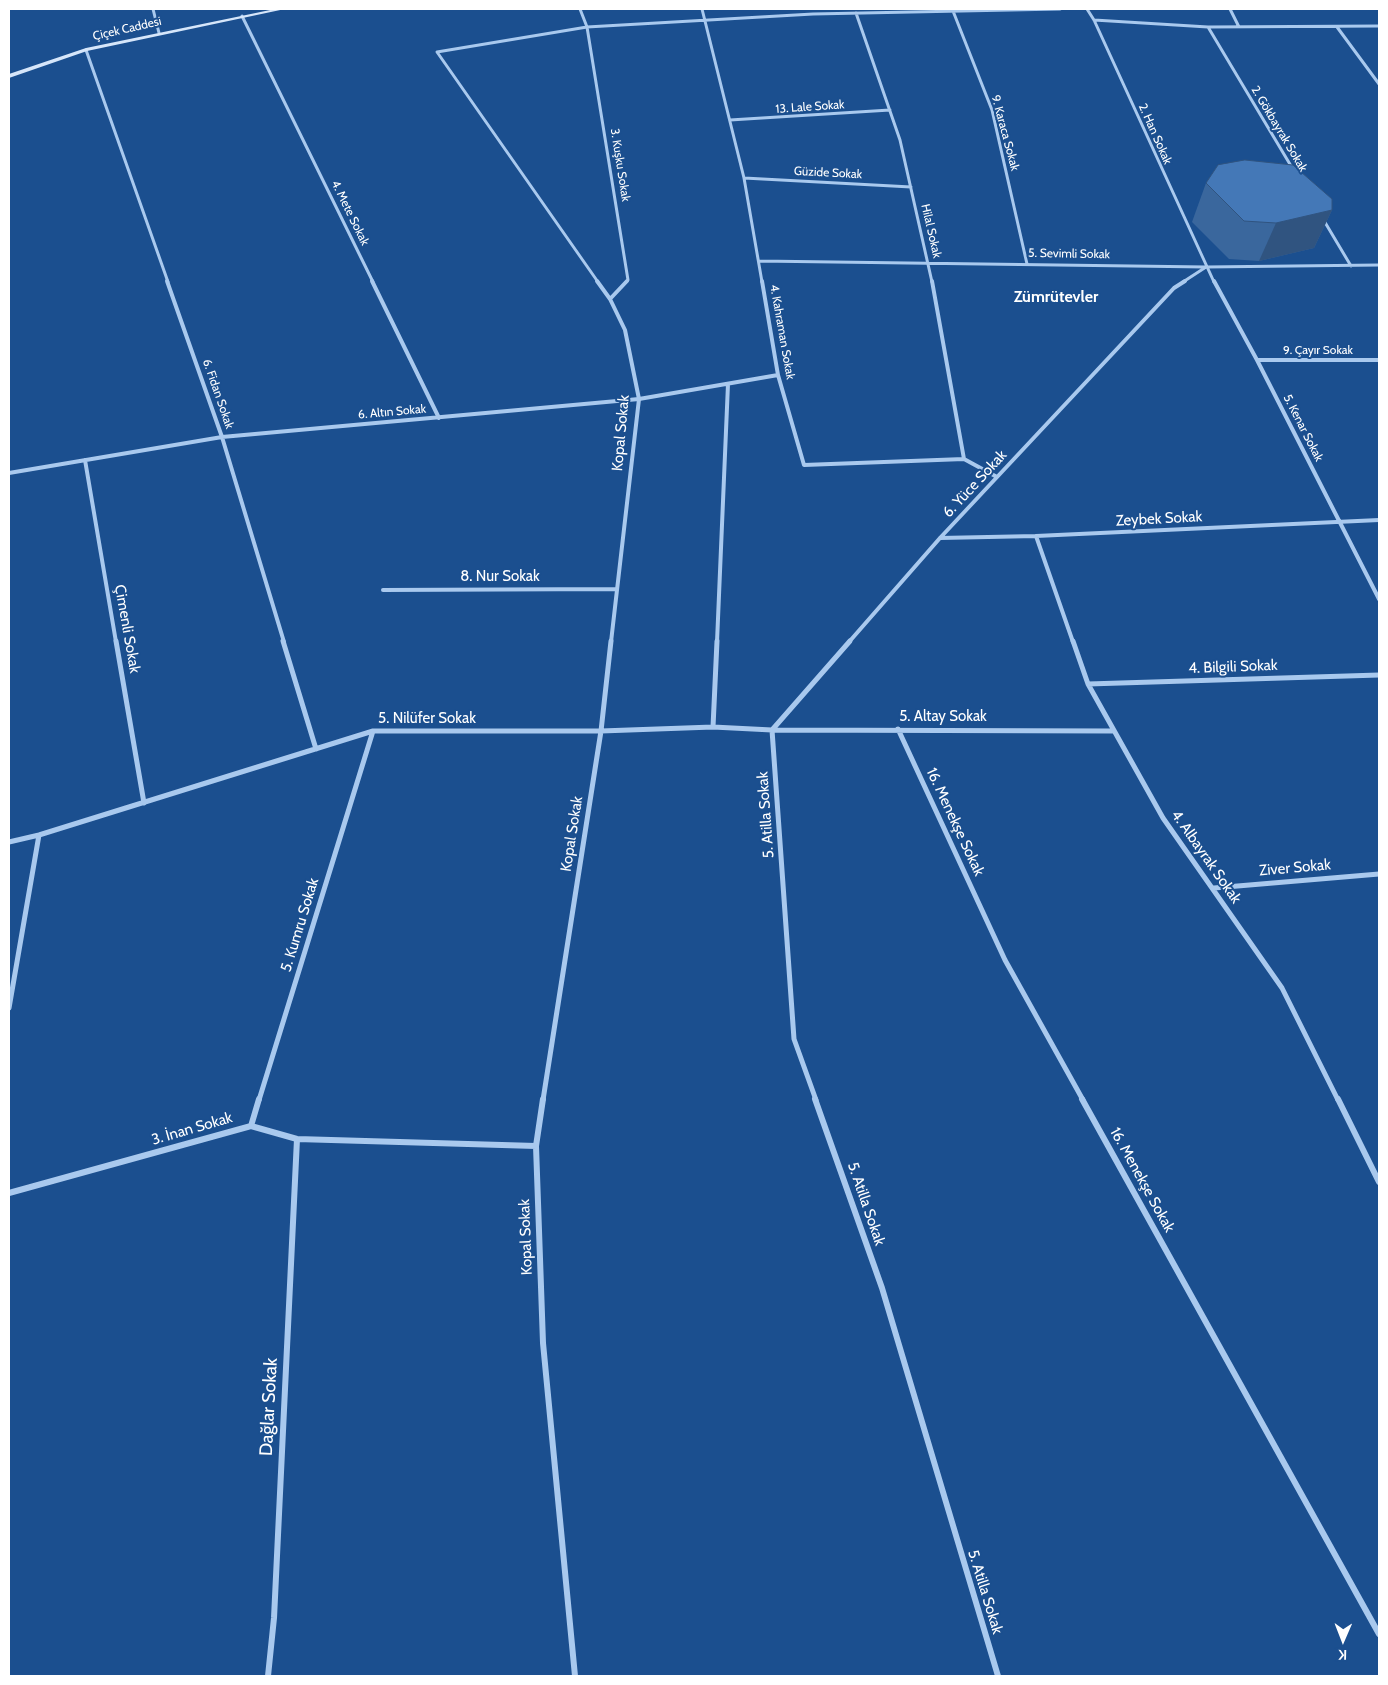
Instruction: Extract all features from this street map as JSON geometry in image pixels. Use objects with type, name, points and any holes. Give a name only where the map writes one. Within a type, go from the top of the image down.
[{"type":"main road","name":"Çiçek Caddesi","points":[[9,76],[86,50],[159,33],[282,9]]},
{"type":"street","points":[[153,9],[159,33]]},
{"type":"street","name":"3. Kuşku Sokak","points":[[580,9],[587,27],[628,280],[610,299]]},
{"type":"street","name":"4. Kahraman Sokak","points":[[702,9],[744,178],[778,375],[804,465],[964,459]]},
{"type":"street","points":[[813,9],[814,14]]},
{"type":"street","points":[[587,27],[814,14],[929,10],[1060,9]]},
{"type":"street","name":"2. Han Sokak","points":[[1087,9],[1094,20],[1206,267]]},
{"type":"street","points":[[1230,9],[1239,27]]},
{"type":"street","name":"9. Karaca Sokak","points":[[953,11],[992,110],[1028,264]]},
{"type":"street","name":"Hilal Sokak","points":[[856,13],[900,140],[929,263],[964,459]]},
{"type":"street","name":"4. Mete Sokak","points":[[242,16],[439,418]]},
{"type":"street","points":[[1094,20],[1239,27],[1379,26]]},
{"type":"street","name":"2. Gökbayrak Sokak","points":[[1208,26],[1295,172]]},
{"type":"street","points":[[1336,26],[1379,84]]},
{"type":"street","name":"Kopal Sokak","points":[[575,1676],[543,1343],[536,1146],[601,731],[638,398],[625,330],[610,299],[437,52],[587,27]]},
{"type":"street","name":"6. Fidan Sokak","points":[[86,50],[222,437],[316,749]]},
{"type":"street","name":"13. Lale Sokak","points":[[730,120],[890,110]]},
{"type":"street","name":"Güzide Sokak","points":[[744,178],[911,187]]},
{"type":"street","points":[[1320,214],[1351,266]]},
{"type":"street","name":"5. Sevimli Sokak","points":[[759,261],[1206,267],[1379,265]]},
{"type":"street","name":"5. Kenar Sokak","points":[[1206,267],[1257,360],[1379,599]]},
{"type":"street","name":"6. Yüce Sokak","points":[[772,730],[940,538],[1174,288],[1206,267]]},
{"type":"street","name":"9. Çayır Sokak","points":[[1257,360],[1379,360]]},
{"type":"street","name":"6. Altın Sokak","points":[[9,473],[222,437],[638,398],[778,375]]},
{"type":"street","points":[[713,727],[728,384]]},
{"type":"street","points":[[964,459],[997,477]]},
{"type":"street","name":"Çimenli Sokak","points":[[85,460],[144,802]]},
{"type":"street","name":"Zeybek Sokak","points":[[940,538],[1036,536],[1379,520]]},
{"type":"street","name":"4. Albayrak Sokak","points":[[1036,536],[1088,684],[1163,818],[1214,888],[1282,988],[1379,1182]]},
{"type":"street","name":"8. Nur Sokak","points":[[383,590],[617,589]]},
{"type":"street","name":"4. Bilgili Sokak","points":[[1088,684],[1379,675]]},
{"type":"street","name":"5. Nilüfer Sokak","points":[[9,842],[39,836],[373,732],[601,731],[713,727],[772,730]]},
{"type":"street","name":"16. Menekşe Sokak","points":[[898,729],[1005,960],[1379,1634]]},
{"type":"street","name":"5. Altay Sokak","points":[[772,730],[1113,731]]},
{"type":"street","name":"5. Atilla Sokak","points":[[772,730],[794,1039],[882,1288],[998,1676]]},
{"type":"street","name":"5. Kumru Sokak","points":[[251,1126],[373,732]]},
{"type":"street","points":[[9,1008],[39,836]]},
{"type":"street","name":"Ziver Sokak","points":[[1214,888],[1379,874]]},
{"type":"street","name":"3. İnan Sokak","points":[[9,1194],[251,1126],[297,1139],[536,1146]]},
{"type":"street","name":"Dağlar Sokak","points":[[268,1676],[274,1618],[297,1139]]},
{"type":"building","points":[[1245,160],[1293,165],[1332,199],[1332,210],[1276,223],[1244,221],[1206,183],[1218,165]]},
{"type":"district","name":"Zümrütevler","points":[[1056,297]]}]
